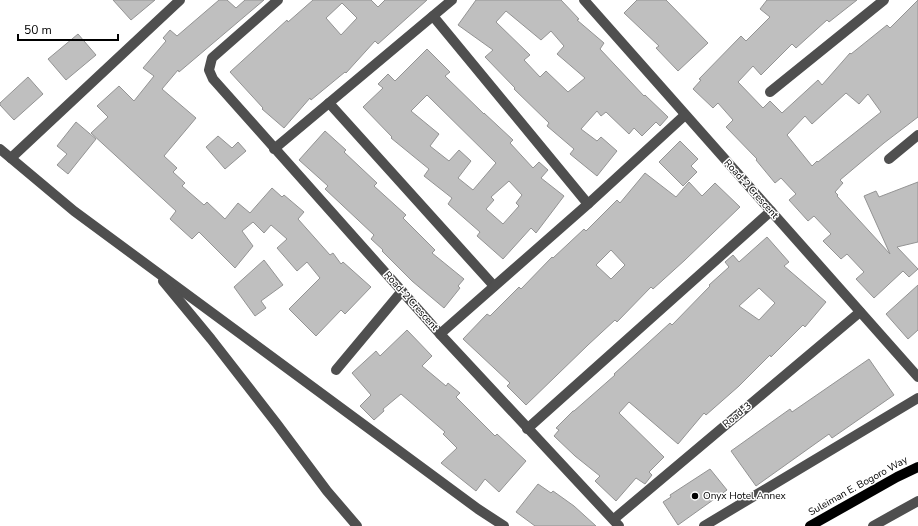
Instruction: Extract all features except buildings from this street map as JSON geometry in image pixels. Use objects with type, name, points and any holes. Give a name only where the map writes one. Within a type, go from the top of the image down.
[{"type":"main road","name":"Suleiman E. Bogoro Way","points":[[810,526],[897,477],[918,467]]},
{"type":"street","points":[[11,158],[180,0]]},
{"type":"street","name":"Road-2 Crescent","points":[[278,0],[212,58],[209,70],[213,79],[440,334],[617,523]]},
{"type":"street","points":[[274,148],[452,0]]},
{"type":"street","name":"Road-2 Crescent","points":[[584,0],[860,312],[916,371]]},
{"type":"street","points":[[770,92],[884,0]]},
{"type":"street","points":[[433,16],[588,204]]},
{"type":"street","points":[[329,103],[494,286]]},
{"type":"street","points":[[440,334],[588,204],[685,115]]},
{"type":"street","points":[[889,159],[918,135]]},
{"type":"street","points":[[0,149],[74,212],[478,509],[504,526]]},
{"type":"street","points":[[527,428],[771,211]]},
{"type":"street","points":[[153,269],[211,339],[327,491],[357,526]]},
{"type":"street","points":[[336,370],[402,291]]},
{"type":"street","name":"Road-3","points":[[617,523],[860,312]]},
{"type":"street","points":[[704,526],[918,398]]},
{"type":"street","points":[[873,526],[918,501]]},
{"type":"place","name":"Onyx Hotel Annex","points":[[695,496]]}]
